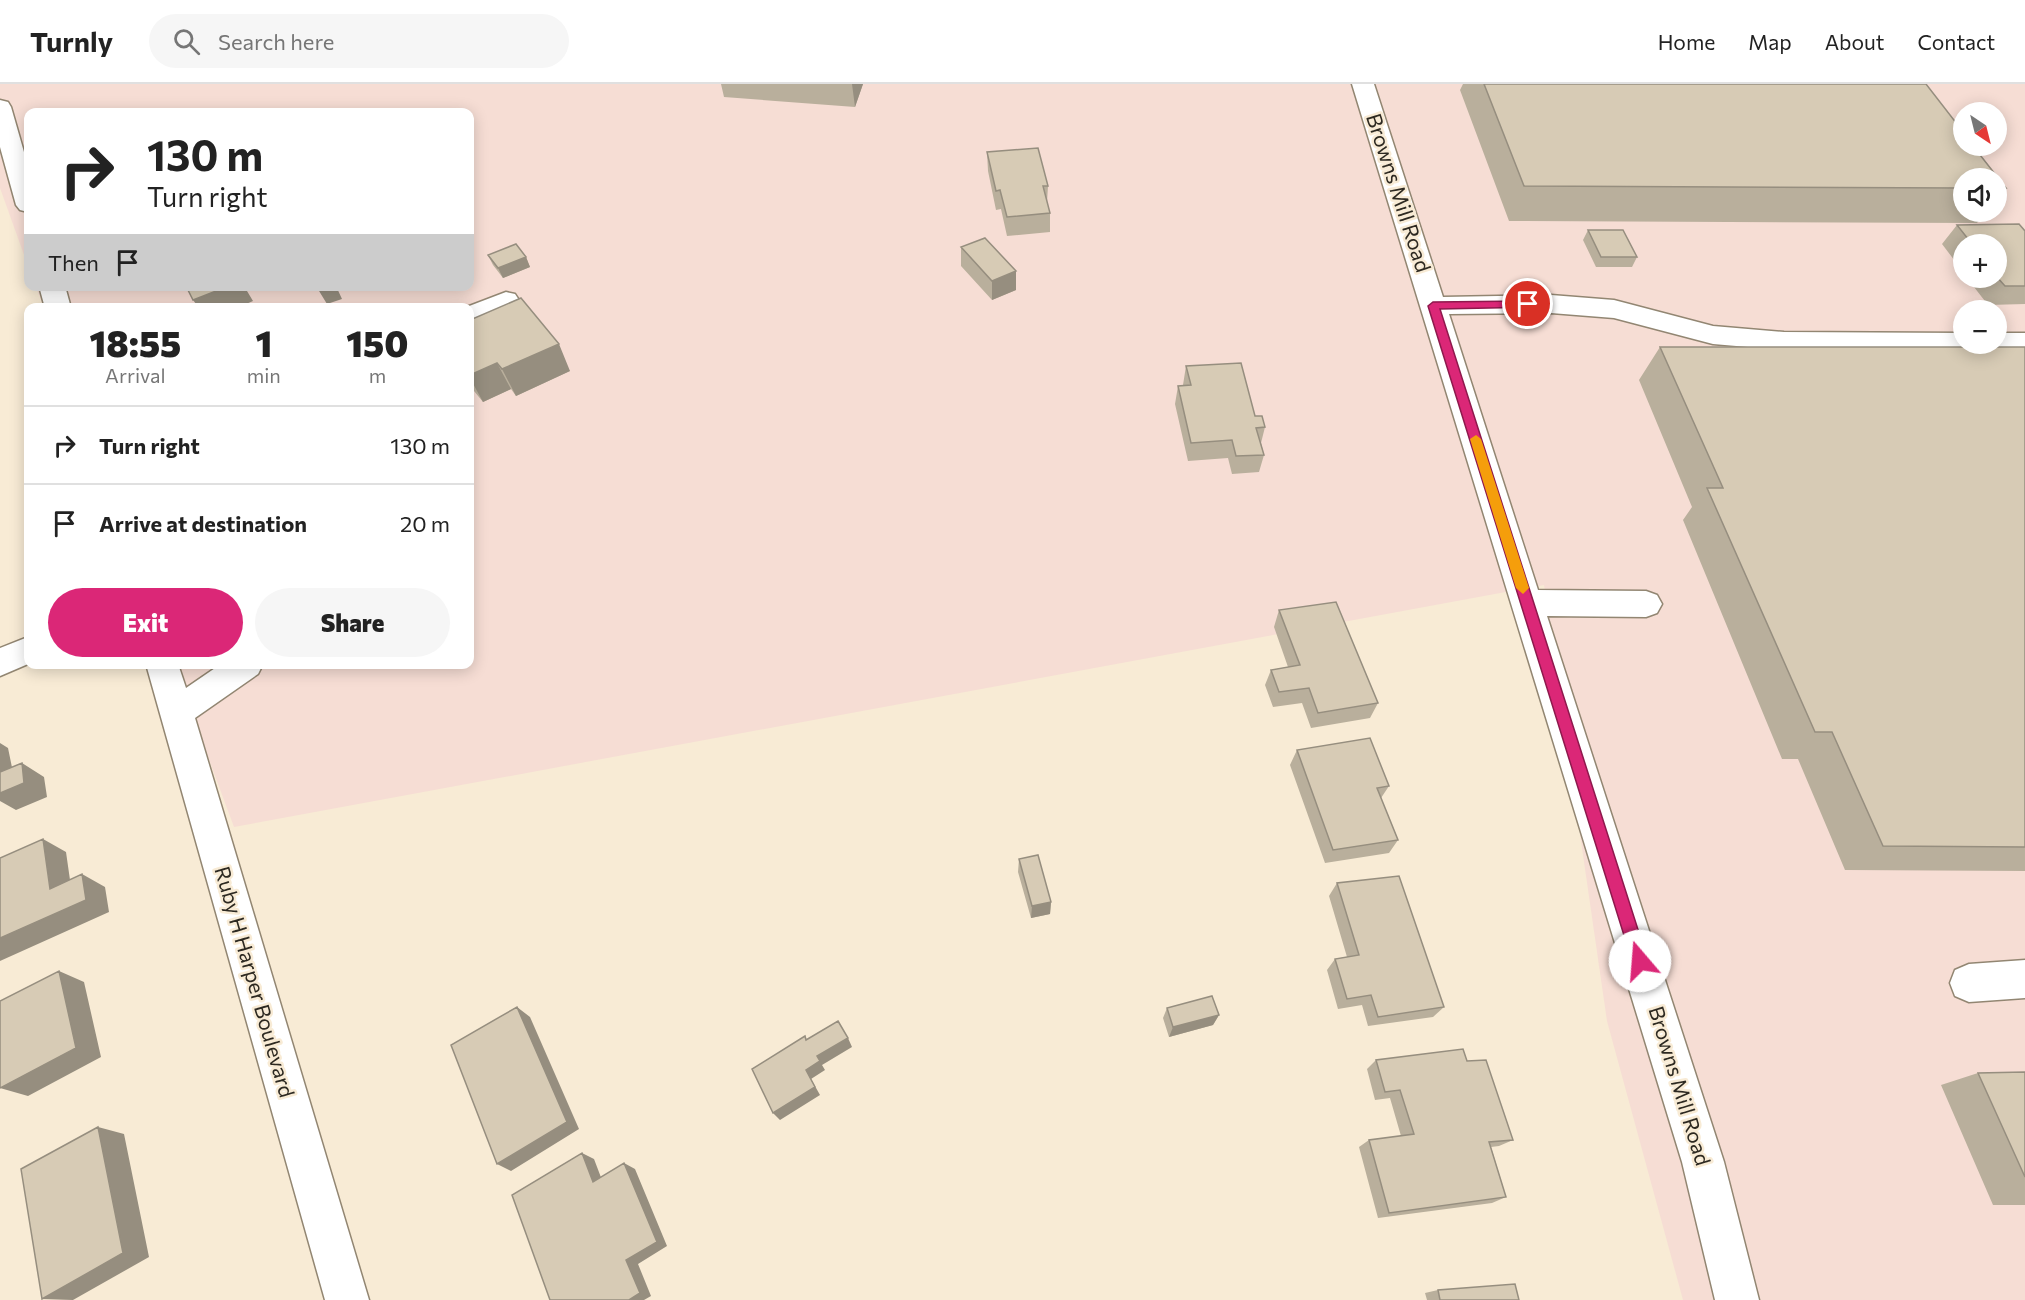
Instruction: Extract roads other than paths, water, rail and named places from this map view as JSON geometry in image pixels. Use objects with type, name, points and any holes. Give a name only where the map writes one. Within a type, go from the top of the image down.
[{"type":"street","name":"Browns Mill Road","points":[[1363,84],[1703,1162],[1737,1300]]},
{"type":"street","points":[[0,107],[24,191]]},
{"type":"street","points":[[474,313],[506,300]]},
{"type":"street","points":[[1433,306],[1551,304],[1614,309],[1713,334],[1784,341],[1953,342]]},
{"type":"street","points":[[2007,342],[2025,342]]},
{"type":"street","points":[[1527,603],[1646,604]]},
{"type":"street","points":[[0,662],[24,652]]},
{"type":"street","name":"Ruby H Harper Boulevard","points":[[163,669],[347,1300]]},
{"type":"street","points":[[176,712],[240,669]]},
{"type":"street","points":[[1969,983],[2025,979]]}]
